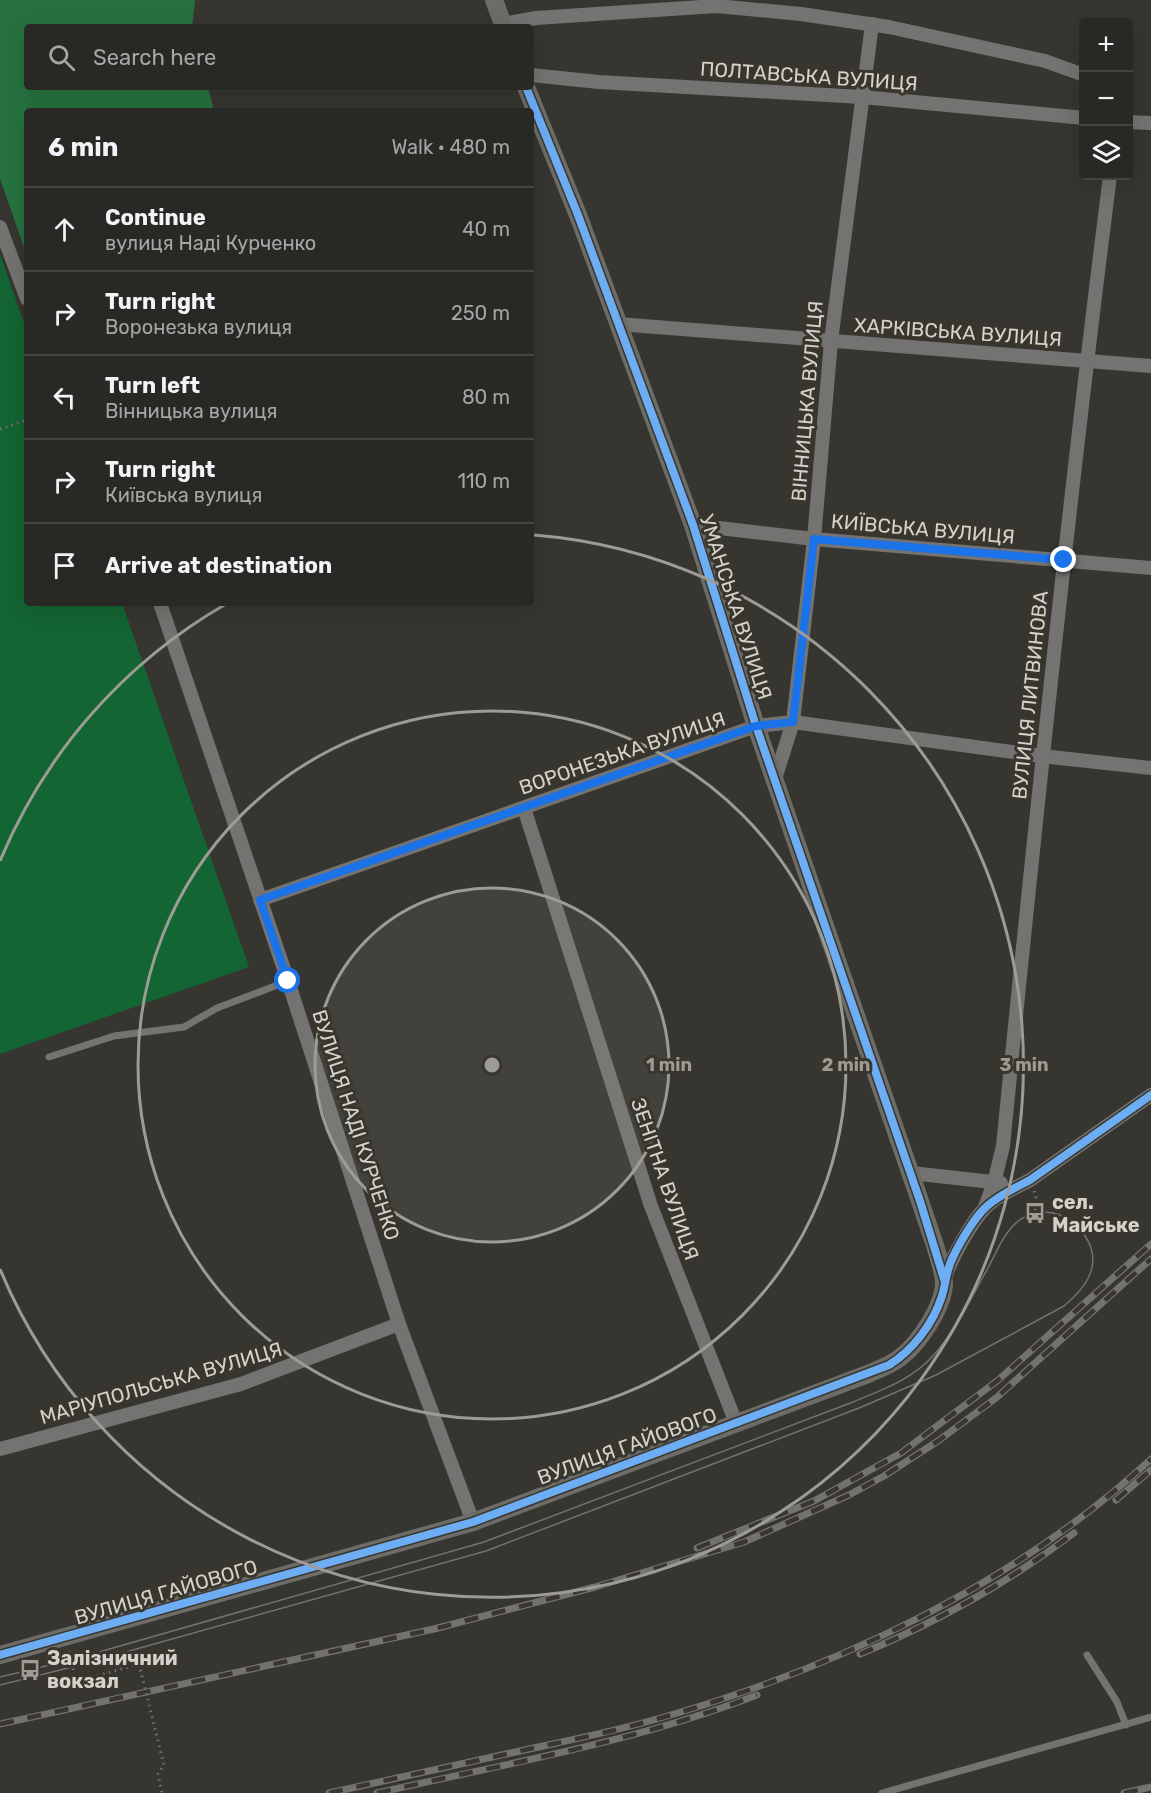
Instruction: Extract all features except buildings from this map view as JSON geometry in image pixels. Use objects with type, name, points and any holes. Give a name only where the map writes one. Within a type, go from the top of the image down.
[{"type":"street","points":[[494,0],[503,24]]},
{"type":"street","points":[[512,24],[536,18],[716,6],[872,24],[1045,61],[1079,74]]},
{"type":"street","name":"ВІННИЦЬКА ВУЛИЦЯ","points":[[775,780],[793,722],[814,539],[831,342],[872,24]]},
{"type":"street","name":"ПОЛТАВСЬКА ВУЛИЦЯ","points":[[534,75],[598,82],[862,97],[1079,118]]},
{"type":"street","name":"УМАНСЬКА ВУЛИЦЯ","points":[[527,90],[578,215],[693,525],[756,726],[911,1173],[944,1279]]},
{"type":"street","points":[[1133,122],[1151,123]]},
{"type":"street","name":"ВУЛИЦЯ ЛИТВИНОВА","points":[[985,1207],[994,1183],[1003,1146],[1042,756],[1086,361],[1109,180]]},
{"type":"street","points":[[0,227],[24,291]]},
{"type":"street","name":"ХАРКІВСЬКА ВУЛИЦЯ","points":[[618,324],[1151,366]]},
{"type":"street","name":"КИЇВСЬКА ВУЛИЦЯ","points":[[693,525],[814,539],[1151,568]]},
{"type":"street","name":"ВУЛИЦЯ НАДІ КУРЧЕНКО","points":[[161,606],[288,981],[399,1324],[473,1522]]},
{"type":"street","name":"ВОРОНЕЗЬКА ВУЛИЦЯ","points":[[260,900],[756,726],[793,722],[1042,756],[1151,768]]},
{"type":"street","name":"ЗЕНІТНА ВУЛИЦЯ","points":[[524,807],[651,1206],[736,1423]]},
{"type":"street","name":"ВУЛИЦЯ ГАЙОВОГО","points":[[0,1655],[473,1522],[868,1374],[901,1357],[924,1331],[943,1293],[944,1279],[952,1257],[985,1207],[1030,1180],[1151,1095]]},
{"type":"street","points":[[911,1173],[994,1183],[1030,1180]]},
{"type":"street","name":"МАРІУПОЛЬСЬКА ВУЛИЦЯ","points":[[0,1449],[241,1384],[399,1324]]},
{"type":"lane","points":[[49,1057],[114,1036],[184,1027],[217,1008],[288,981]]},
{"type":"lane","points":[[1087,1655],[1117,1702],[1126,1725]]},
{"type":"lane","points":[[882,1793],[1151,1717]]},
{"type":"path","points":[[0,429],[24,421]]},
{"type":"path","points":[[1030,1180],[1036,1196],[1035,1213]]},
{"type":"path","points":[[66,1638],[76,1682],[139,1664],[164,1766],[158,1774],[162,1793]]},
{"type":"green space","points":[[0,0],[195,0],[192,24],[24,24],[24,90],[209,90],[213,108],[24,108],[24,247],[0,179]]},
{"type":"green space","points":[[0,254],[24,322],[24,606],[123,606],[249,967],[0,1054]]},
{"type":"tram line","points":[[0,1677],[71,1660],[484,1542],[853,1402],[905,1378],[932,1357],[956,1325],[1006,1235],[1021,1219],[1040,1212],[1060,1215],[1077,1226],[1089,1243],[1093,1262],[1088,1278],[1078,1293],[1064,1306],[936,1375],[859,1408],[486,1551],[0,1685]]},
{"type":"railway","points":[[697,1548],[814,1501],[901,1453],[997,1381],[1151,1244]]},
{"type":"railway","points":[[0,1724],[434,1629],[595,1587],[744,1542],[849,1495],[884,1476],[938,1441],[996,1398],[1151,1259]]},
{"type":"railway","points":[[329,1793],[577,1739],[657,1719],[790,1675],[919,1618],[982,1583],[1041,1546],[1098,1504],[1151,1459]]},
{"type":"railway","points":[[1116,1500],[1151,1470]]},
{"type":"railway","points":[[860,1654],[916,1629],[998,1585],[1074,1533]]},
{"type":"railway","points":[[377,1793],[617,1739],[711,1712],[757,1695]]},
{"type":"railway","points":[[1124,1793],[1151,1787]]},
{"type":"cycle path","points":[[527,90],[578,215],[693,525],[756,726],[920,1201],[944,1279]]},
{"type":"cycle path","points":[[0,1655],[473,1522],[889,1365],[906,1352],[928,1326],[942,1296],[951,1262],[964,1237],[982,1211],[996,1199],[1030,1180],[1151,1095]]},
{"type":"place","name":"сел. Майське","points":[[1035,1213]]},
{"type":"place","name":"Залізничний вокзал","points":[[30,1670]]},
{"type":"route","points":[[288,981],[260,900],[756,726],[793,722],[814,539],[1064,560]]}]
